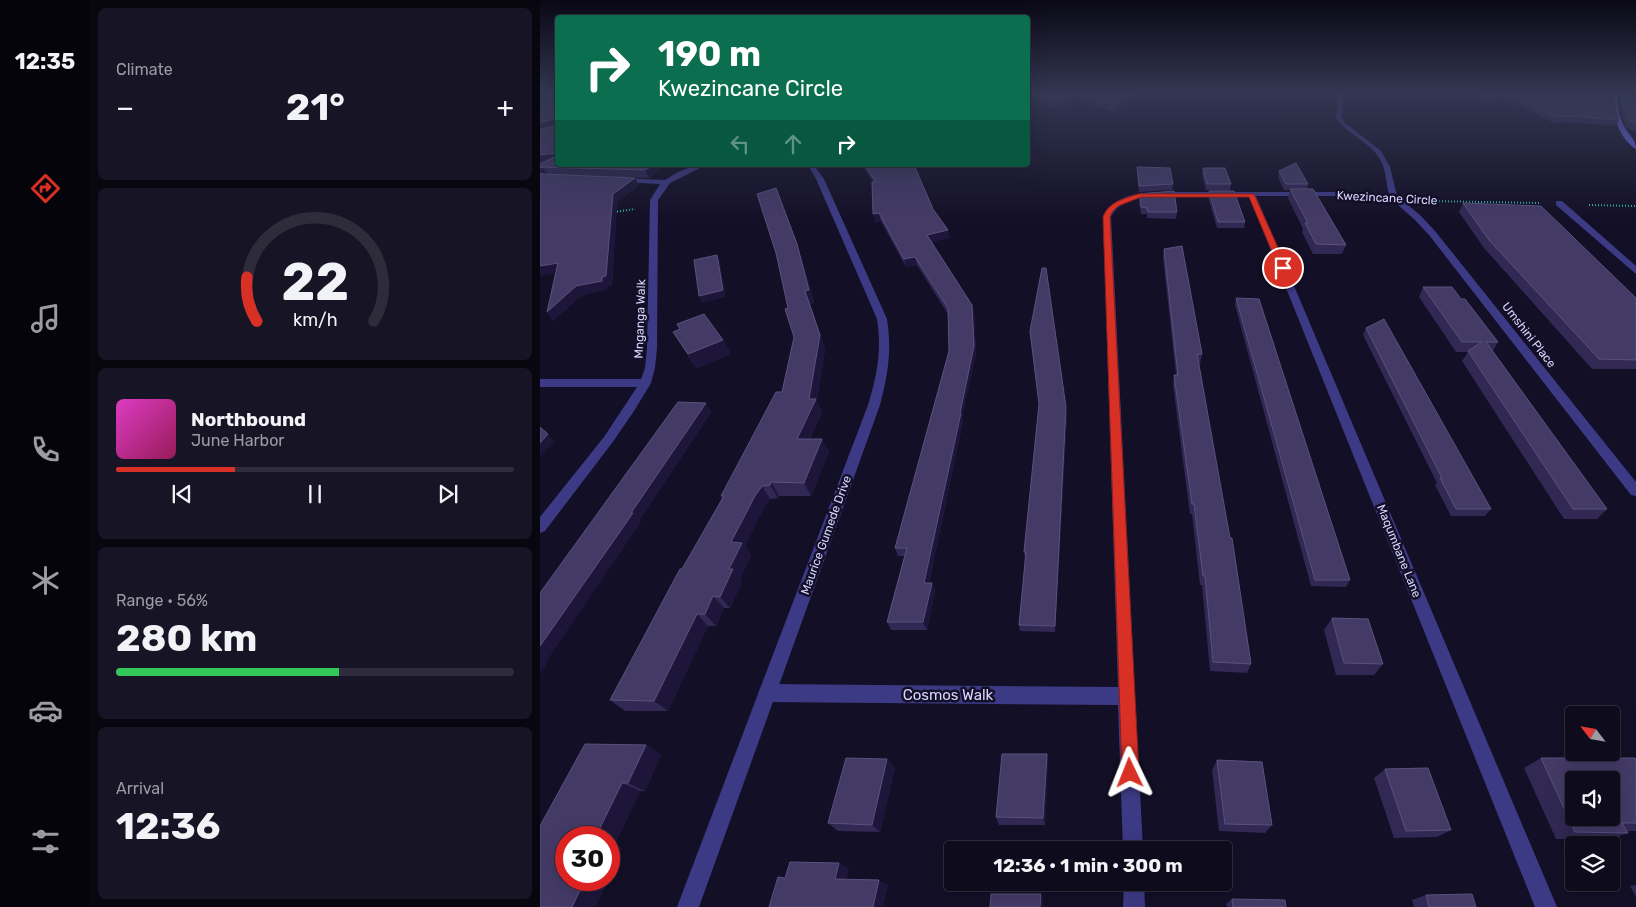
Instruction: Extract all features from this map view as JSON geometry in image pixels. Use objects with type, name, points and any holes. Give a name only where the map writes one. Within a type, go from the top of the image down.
[{"type":"main road","points":[[1628,135],[1636,147]]},
{"type":"street","points":[[1355,135],[1373,147],[1384,159],[1394,198]]},
{"type":"street","points":[[611,180],[664,182],[698,167]]},
{"type":"street","name":"Maurice Gumede Drive","points":[[688,907],[874,405],[885,370],[887,341],[882,319],[820,179],[812,167]]},
{"type":"street","name":"Mnganga Walk","points":[[540,527],[608,440],[645,383],[650,368],[652,348],[654,280],[653,206],[657,190],[664,182]]},
{"type":"street","name":"Kwezincane Circle","points":[[1133,841],[1107,217],[1109,211],[1116,204],[1141,195],[1346,194],[1394,198]]},
{"type":"street","name":"Maqumbane Lane","points":[[1252,195],[1546,907]]},
{"type":"street","name":"Umshini Place","points":[[1394,198],[1417,217],[1432,233],[1636,491]]},
{"type":"street","points":[[1559,204],[1636,271]]},
{"type":"street","points":[[540,383],[645,383]]},
{"type":"street","name":"Cosmos Walk","points":[[768,693],[1128,696]]},
{"type":"street","points":[[1134,891],[1134,907]]},
{"type":"path","name":"Kwezincane Circle","points":[[1394,198],[1636,206]]},
{"type":"path","points":[[606,214],[653,206]]},
{"type":"building","points":[[540,135],[555,135],[555,153],[540,155]]},
{"type":"building","points":[[555,156],[555,167],[650,167],[645,170],[540,168],[540,164]]},
{"type":"building","points":[[1296,163],[1308,184],[1286,184],[1279,171]]},
{"type":"building","points":[[866,167],[915,167],[933,209],[948,230],[927,235],[972,305],[974,346],[924,583],[932,583],[923,622],[887,622],[907,548],[895,548],[949,351],[948,308],[915,257],[904,259],[879,213],[873,214],[872,182],[876,182]]},
{"type":"building","points":[[1137,167],[1170,168],[1173,184],[1139,186]]},
{"type":"building","points":[[1203,168],[1225,168],[1231,184],[1207,184]]},
{"type":"building","points":[[540,173],[635,178],[613,194],[606,276],[602,277],[602,281],[576,286],[547,312],[558,263],[540,266]]},
{"type":"building","points":[[776,188],[797,244],[809,290],[805,291],[820,335],[809,399],[816,399],[797,439],[822,439],[804,483],[771,482],[770,485],[762,486],[755,496],[731,542],[742,543],[729,569],[733,569],[720,597],[713,596],[705,614],[697,614],[654,701],[610,700],[680,569],[682,569],[724,496],[721,496],[776,392],[782,392],[794,337],[785,309],[788,308],[776,253],[757,194]]},
{"type":"building","points":[[1290,189],[1313,189],[1346,245],[1316,244],[1305,223],[1308,223]]},
{"type":"building","points":[[1174,191],[1177,212],[1148,212],[1147,208],[1141,207],[1140,194]]},
{"type":"building","points":[[1209,191],[1234,191],[1245,222],[1218,222]]},
{"type":"building","points":[[1463,203],[1541,206],[1636,298],[1636,360],[1599,359],[1489,240]]},
{"type":"building","points":[[1182,246],[1202,354],[1197,354],[1230,538],[1232,538],[1251,664],[1213,662],[1205,576],[1203,576],[1174,375],[1178,375],[1164,249]]},
{"type":"building","points":[[717,255],[723,290],[699,296],[694,260]]},
{"type":"building","points":[[1042,268],[1046,268],[1066,407],[1055,626],[1019,625],[1026,552],[1024,552],[1039,404],[1030,331]]},
{"type":"building","points":[[1423,287],[1452,287],[1461,299],[1465,299],[1498,342],[1486,342],[1607,509],[1573,509],[1468,351],[1482,342],[1462,342]]},
{"type":"building","points":[[1236,298],[1259,299],[1350,580],[1315,580]]},
{"type":"building","points":[[704,314],[723,340],[688,354],[673,332],[680,329],[677,324]]},
{"type":"building","points":[[1384,319],[1491,509],[1456,509],[1366,328]]},
{"type":"building","points":[[678,402],[706,403],[631,513],[633,513],[540,646],[540,593]]},
{"type":"building","points":[[540,427],[548,434],[540,443]]},
{"type":"building","points":[[1332,618],[1368,619],[1383,664],[1344,663]]},
{"type":"building","points":[[585,744],[646,745],[628,783],[622,783],[601,826],[555,826],[555,891],[580,891],[572,907],[540,907],[540,826]]},
{"type":"building","points":[[1002,754],[1047,754],[1043,818],[996,817]]},
{"type":"building","points":[[846,758],[887,759],[872,825],[828,823]]},
{"type":"building","points":[[1541,758],[1565,758],[1565,761],[1620,761],[1620,758],[1635,758],[1636,823],[1622,823],[1628,833],[1575,832],[1572,826],[1620,826],[1620,771],[1565,771],[1565,810]]},
{"type":"building","points":[[1217,760],[1262,762],[1272,825],[1225,824]]},
{"type":"building","points":[[1428,768],[1451,830],[1406,831],[1385,769]]},
{"type":"building","points":[[790,862],[839,863],[835,879],[879,880],[873,907],[769,907],[778,877],[785,878]]},
{"type":"building","points":[[991,894],[1041,894],[1040,907],[990,907]]},
{"type":"building","points":[[1472,894],[1476,907],[1429,907],[1426,895]]},
{"type":"building","points":[[1232,899],[1285,900],[1286,907],[1233,907]]},
{"type":"route","points":[[1130,773],[1107,217],[1109,211],[1116,204],[1141,195],[1252,195],[1283,268]]}]
